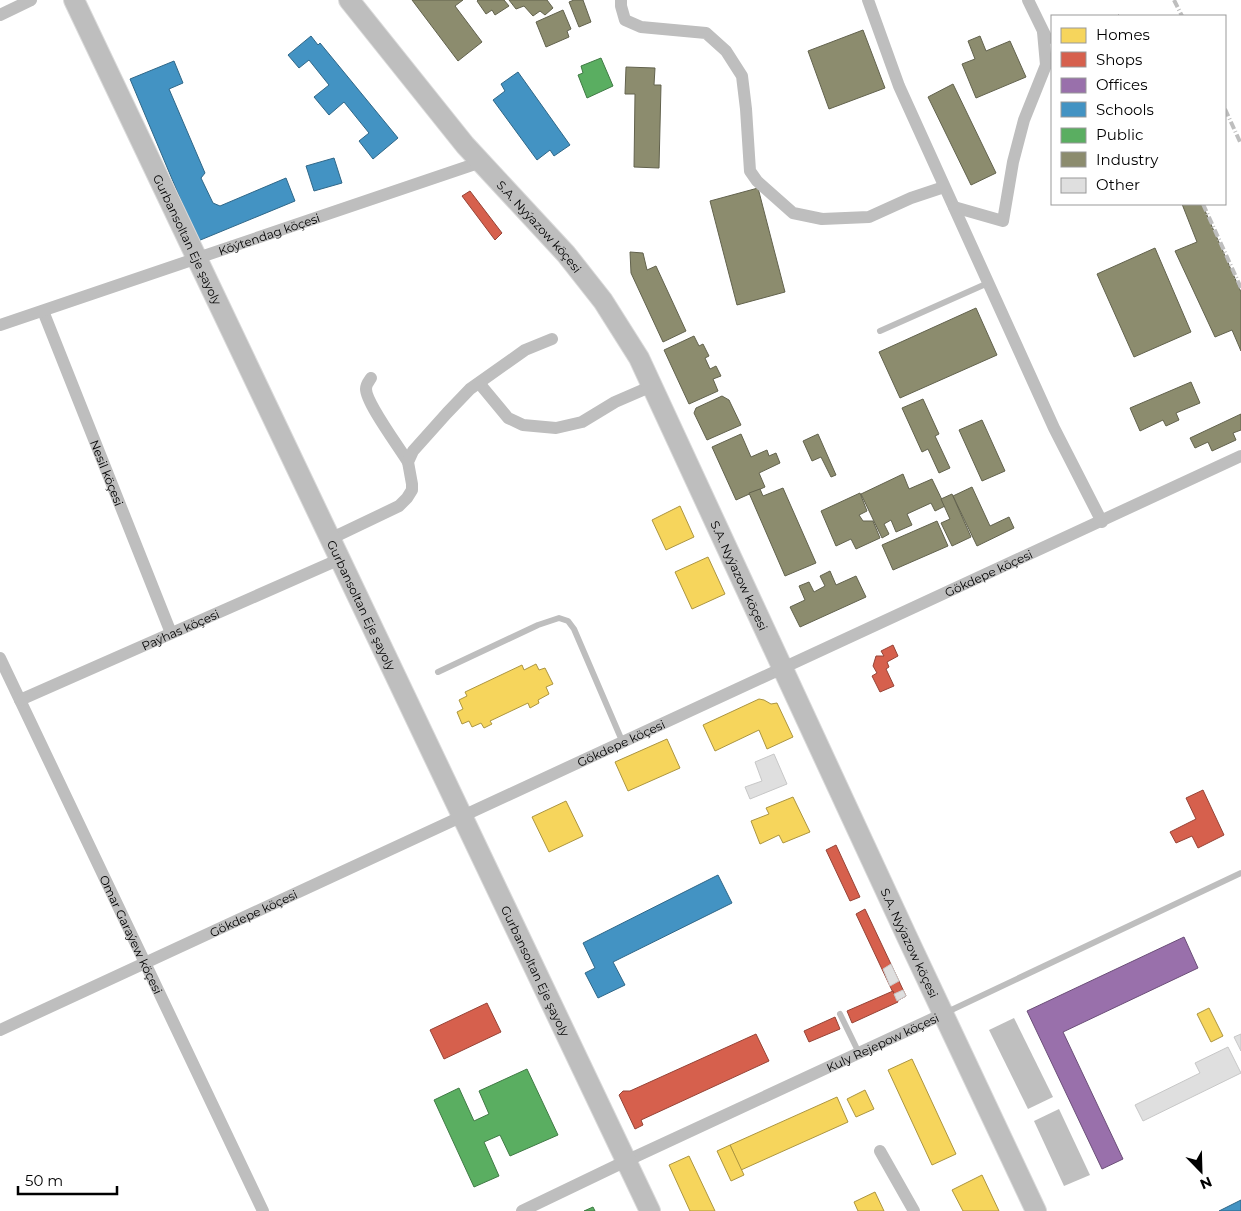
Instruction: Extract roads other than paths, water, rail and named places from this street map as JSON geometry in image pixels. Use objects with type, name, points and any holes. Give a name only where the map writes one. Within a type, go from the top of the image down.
[{"type":"main road","name":"Gurbansoltan Eje şayoly","points":[[74,0],[650,1211]]},
{"type":"main road","name":"S.A. Nyýazow köçesi","points":[[348,0],[465,145],[566,254],[603,301],[635,351],[1036,1211]]},
{"type":"street","points":[[0,14],[31,0]]},
{"type":"street","points":[[621,0],[624,20],[641,27],[706,33],[726,51],[742,76],[750,171],[757,181],[793,213],[822,219],[869,217],[911,198],[944,187]]},
{"type":"street","points":[[868,0],[899,86],[944,187],[1054,428],[1102,522]]},
{"type":"street","points":[[1028,0],[1051,48]]},
{"type":"street","points":[[954,207],[1003,221],[1013,162],[1024,120],[1046,66],[1043,32]]},
{"type":"street","name":"Köýtendag köçesi","points":[[0,325],[481,162]]},
{"type":"street","name":"Nesil köçesi","points":[[43,311],[171,633]]},
{"type":"street","points":[[408,462],[413,450],[470,390],[525,350],[552,339]]},
{"type":"street","points":[[330,539],[399,506],[412,490],[408,462],[372,405],[366,391],[371,378]]},
{"type":"street","points":[[479,383],[508,418],[523,425],[556,428],[582,422],[615,402],[652,386]]},
{"type":"street","name":"Gökdepe köçesi","points":[[0,1030],[1102,522],[1241,456]]},
{"type":"street","name":"Paýhas köçesi","points":[[20,700],[340,559]]},
{"type":"street","name":"Omar Garaýew köçesi","points":[[0,658],[263,1211]]},
{"type":"street","name":"Kuly Rejepow köçesi","points":[[522,1211],[943,1014]]},
{"type":"street","points":[[880,1151],[914,1211]]},
{"type":"lane","points":[[880,331],[988,283]]},
{"type":"lane","points":[[438,672],[538,625],[559,618],[568,621],[574,630],[623,743]]},
{"type":"lane","name":"Kuly Rejepow köçesi","points":[[943,1014],[1241,872]]},
{"type":"lane","points":[[840,1014],[859,1053]]},
{"type":"railway","points":[[1174,0],[1182,15]]},
{"type":"railway","points":[[1226,111],[1241,144]]},
{"type":"railway","points":[[1203,205],[1241,288]]}]
